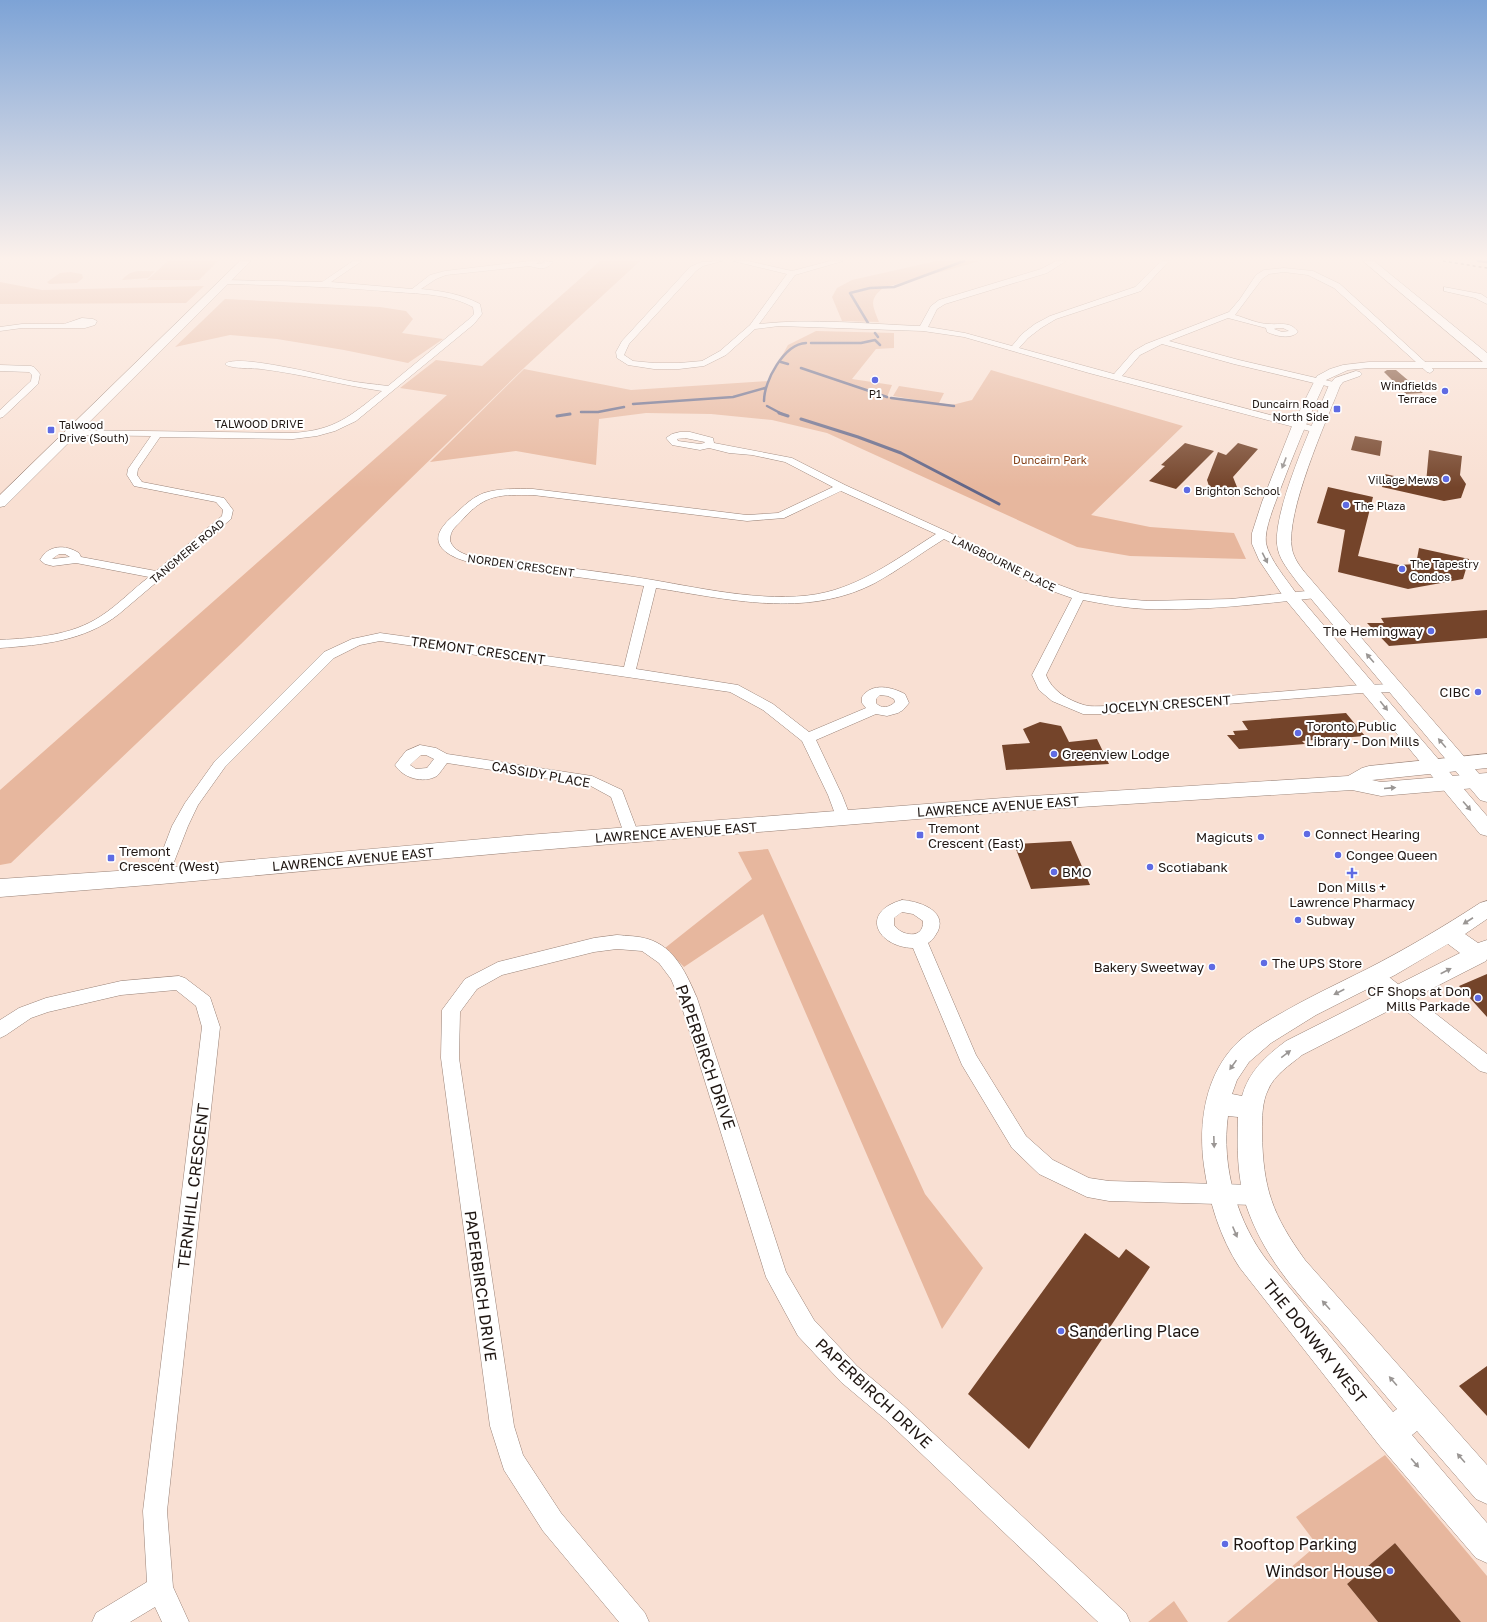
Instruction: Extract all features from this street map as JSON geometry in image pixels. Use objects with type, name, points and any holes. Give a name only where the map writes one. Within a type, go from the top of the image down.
[{"type":"main road","points":[[0,503],[168,337]]},
{"type":"main road","points":[[1460,337],[1487,359]]},
{"type":"main road","name":"LAWRENCE AVENUE EAST","points":[[1352,783],[1369,773],[1487,761]]},
{"type":"main road","name":"LAWRENCE AVENUE EAST","points":[[0,888],[161,876],[631,835],[1016,804],[1352,783],[1381,789],[1448,783],[1483,785]]},
{"type":"street","name":"TALWOOD DRIVE","points":[[71,432],[293,436],[317,434],[345,425],[390,390],[453,337]]},
{"type":"street","points":[[631,337],[625,343],[620,352],[620,356],[632,363],[654,366],[679,366],[704,363],[723,353],[741,337]]},
{"type":"street","points":[[971,337],[1317,430]]},
{"type":"street","points":[[1014,349],[1023,337]]},
{"type":"street","points":[[1116,377],[1137,353],[1172,337]]},
{"type":"street","points":[[1393,337],[1427,368]]},
{"type":"street","points":[[1160,341],[1237,362],[1335,385]]},
{"type":"street","points":[[229,364],[285,369],[346,383],[390,390]]},
{"type":"street","points":[[1487,371],[1369,365],[1346,367],[1321,378],[1298,426],[1259,533],[1260,548],[1272,570],[1290,596],[1487,828]]},
{"type":"street","points":[[1483,785],[1459,764],[1298,573],[1287,556],[1284,545],[1285,526],[1291,501],[1317,430],[1335,385],[1339,380],[1367,371],[1487,366]]},
{"type":"street","points":[[0,368],[30,369],[36,374],[35,382],[0,415]]},
{"type":"street","name":"TANGMERE ROAD","points":[[0,644],[44,641],[94,626],[159,575],[227,517],[228,510],[220,500],[138,484],[132,475],[133,469],[158,433]]},
{"type":"street","name":"LANGBOURNE PLACE","points":[[709,445],[788,460],[841,487],[944,534],[1042,583],[1079,596],[1113,602],[1147,605],[1230,603],[1316,594]]},
{"type":"street","name":"NORDEN CRESCENT","points":[[841,487],[780,516],[747,518],[533,492],[509,492],[486,495],[471,503],[448,527],[444,537],[444,542],[447,547],[457,555],[464,558],[750,598],[811,599],[839,593],[871,580],[944,534]]},
{"type":"street","points":[[1263,521],[1285,526]]},
{"type":"street","points":[[76,560],[159,575]]},
{"type":"street","points":[[629,672],[651,583]]},
{"type":"street","name":"JOCELYN CRESCENT","points":[[1079,596],[1038,675],[1044,688],[1057,698],[1083,710],[1106,710],[1369,688],[1396,688]]},
{"type":"street","name":"TREMONT CRESCENT","points":[[161,876],[170,850],[192,803],[220,764],[329,655],[356,642],[380,637],[733,688],[768,707],[808,738],[835,795],[843,818]]},
{"type":"street","points":[[808,738],[876,709]]},
{"type":"street","name":"CASSIDY PLACE","points":[[443,758],[592,781],[617,794],[631,835]]},
{"type":"street","name":"THE DONWAY WEST","points":[[1487,909],[1450,934],[1374,975],[1308,1008],[1254,1042],[1233,1064],[1223,1080],[1217,1103],[1214,1146],[1223,1195],[1230,1218],[1247,1255],[1390,1434],[1487,1547]]},
{"type":"street","points":[[1450,934],[1483,952]]},
{"type":"street","points":[[918,940],[969,1059],[1019,1142],[1046,1167],[1087,1187],[1109,1191],[1255,1195]]},
{"type":"street","name":"PAPERBIRCH DRIVE","points":[[636,1622],[552,1522],[513,1461],[502,1426],[450,1058],[451,1010],[471,984],[498,969],[617,942],[646,945],[665,958],[678,975],[688,998],[777,1277],[806,1328],[849,1374],[894,1412],[1116,1622]]},
{"type":"street","name":"THE DONWAY WEST","points":[[1483,952],[1294,1048],[1284,1056],[1259,1082],[1250,1108],[1250,1160],[1255,1195],[1261,1214],[1294,1270],[1487,1488]]},
{"type":"street","points":[[1374,975],[1487,1065]]},
{"type":"street","name":"TERNHILL CRESCENT","points":[[0,1030],[25,1013],[46,1005],[120,988],[179,983],[204,1002],[211,1027],[156,1511],[160,1589],[176,1622]]},
{"type":"street","points":[[1217,1103],[1250,1108]]},
{"type":"street","points":[[1390,1434],[1419,1410]]},
{"type":"street","points":[[105,1622],[160,1589]]},
{"type":"green space","points":[[186,337],[222,337],[175,347]]},
{"type":"green space","points":[[250,337],[427,337],[443,339],[408,363],[344,350],[277,339]]},
{"type":"green space","points":[[515,337],[558,337],[241,644],[11,863],[0,865],[0,790],[447,395],[400,388],[436,360],[482,366]]},
{"type":"green space","name":"Duncairn Park","points":[[805,337],[894,337],[894,348],[876,349],[852,379],[892,385],[887,397],[922,401],[893,396],[899,386],[944,393],[939,403],[952,405],[972,400],[991,370],[1183,426],[1091,515],[1150,527],[1234,533],[1246,559],[1130,556],[1077,547],[827,433],[772,420],[711,414],[646,413],[599,419],[596,465],[516,451],[430,462],[524,369],[631,390],[768,381],[788,345]]},
{"type":"green space","points":[[768,849],[925,1194],[983,1268],[942,1329],[763,914],[684,967],[665,948],[752,879],[738,852]]},
{"type":"green space","points":[[1385,1455],[1487,1576],[1487,1622],[1461,1622],[1395,1543],[1347,1584],[1378,1622],[1227,1622],[1317,1545],[1296,1517]]},
{"type":"green space","points":[[1174,1601],[1188,1622],[1148,1622]]},
{"type":"building","points":[[1387,370],[1396,370],[1423,393],[1406,394],[1384,372]]},
{"type":"building","points":[[1355,436],[1382,441],[1380,456],[1351,450]]},
{"type":"building","name":"Brighton School","points":[[1185,443],[1214,451],[1176,489],[1149,481],[1165,466],[1161,465]]},
{"type":"building","points":[[1238,443],[1258,449],[1233,477],[1237,487],[1234,497],[1215,495],[1212,489],[1210,489],[1207,480],[1218,452],[1226,455]]},
{"type":"building","name":"Village Mews","points":[[1429,450],[1462,456],[1460,475],[1466,484],[1461,498],[1444,501],[1382,487],[1385,474],[1426,483]]},
{"type":"building","points":[[1328,487],[1373,497],[1358,556],[1399,565],[1416,564],[1419,548],[1469,559],[1463,579],[1408,589],[1338,572],[1345,530],[1317,523]]},
{"type":"building","name":"The Hemingway","points":[[1487,610],[1487,638],[1389,646],[1367,623],[1384,623],[1381,618]]},
{"type":"building","name":"Toronto Public Library - Don Mills","points":[[1346,713],[1365,736],[1302,741],[1305,744],[1239,749],[1227,735],[1235,735],[1233,731],[1248,730],[1242,721]]},
{"type":"building","name":"Greenview Lodge","points":[[1040,722],[1061,726],[1069,742],[1097,739],[1109,764],[1006,770],[1002,745],[1030,743],[1023,729]]},
{"type":"building","name":"BMO","points":[[1071,841],[1090,885],[1031,889],[1014,844]]},
{"type":"building","name":"CF Shops at Don Mills Parkade","points":[[1487,974],[1487,1017],[1459,986]]},
{"type":"building","name":"Sanderling Place","points":[[1085,1233],[1119,1258],[1126,1249],[1150,1267],[1029,1449],[968,1394]]},
{"type":"building","points":[[1487,1366],[1487,1416],[1459,1386]]},
{"type":"building","name":"Windsor House","points":[[1395,1543],[1461,1622],[1378,1622],[1347,1584]]},
{"type":"waterway","points":[[811,343],[861,343],[875,340],[880,345]]},
{"type":"waterway","points":[[764,401],[767,384],[777,365],[790,350],[798,345],[806,343]]},
{"type":"waterway","points":[[781,362],[788,364]]},
{"type":"waterway","points":[[801,368],[887,397]]},
{"type":"waterway","points":[[633,404],[733,397],[765,388]]},
{"type":"waterway","points":[[891,398],[954,406]]},
{"type":"waterway","points":[[767,406],[782,414]]},
{"type":"waterway","points":[[581,412],[598,412],[624,407]]},
{"type":"waterway","points":[[557,416],[570,414]]},
{"type":"waterway","points":[[782,414],[788,416]]},
{"type":"waterway","points":[[801,419],[858,437],[901,453],[999,504]]},
{"type":"place","name":"P1","points":[[875,380]]},
{"type":"place","name":"Windfields Terrace","points":[[1445,391]]},
{"type":"place","name":"Duncairn Road North Side","points":[[1337,409]]},
{"type":"place","name":"Talwood Drive (South)","points":[[51,430]]},
{"type":"place","name":"Village Mews","points":[[1446,479]]},
{"type":"place","name":"Brighton School","points":[[1187,490]]},
{"type":"place","name":"The Plaza","points":[[1346,505]]},
{"type":"place","name":"The Tapestry Condos","points":[[1402,569]]},
{"type":"place","name":"The Hemingway","points":[[1431,631]]},
{"type":"place","name":"CIBC","points":[[1478,692]]},
{"type":"place","name":"Toronto Public Library - Don Mills","points":[[1298,733]]},
{"type":"place","name":"Greenview Lodge","points":[[1054,754]]},
{"type":"place","name":"Connect Hearing","points":[[1307,834]]},
{"type":"place","name":"Tremont Crescent (East)","points":[[920,835]]},
{"type":"place","name":"Magicuts","points":[[1261,837]]},
{"type":"place","name":"Congee Queen","points":[[1338,855]]},
{"type":"place","name":"Tremont Crescent (West)","points":[[111,858]]},
{"type":"place","name":"Scotiabank","points":[[1150,867]]},
{"type":"place","name":"BMO","points":[[1054,872]]},
{"type":"place","name":"Don Mills + Lawrence Pharmacy","points":[[1352,873]]},
{"type":"place","name":"Subway","points":[[1298,920]]},
{"type":"place","name":"The UPS Store","points":[[1264,963]]},
{"type":"place","name":"Bakery Sweetway","points":[[1212,967]]},
{"type":"place","name":"CF Shops at Don Mills Parkade","points":[[1478,998]]},
{"type":"place","name":"Sanderling Place","points":[[1061,1331]]},
{"type":"place","name":"Rooftop Parking","points":[[1225,1544]]},
{"type":"place","name":"Windsor House","points":[[1390,1571]]}]
